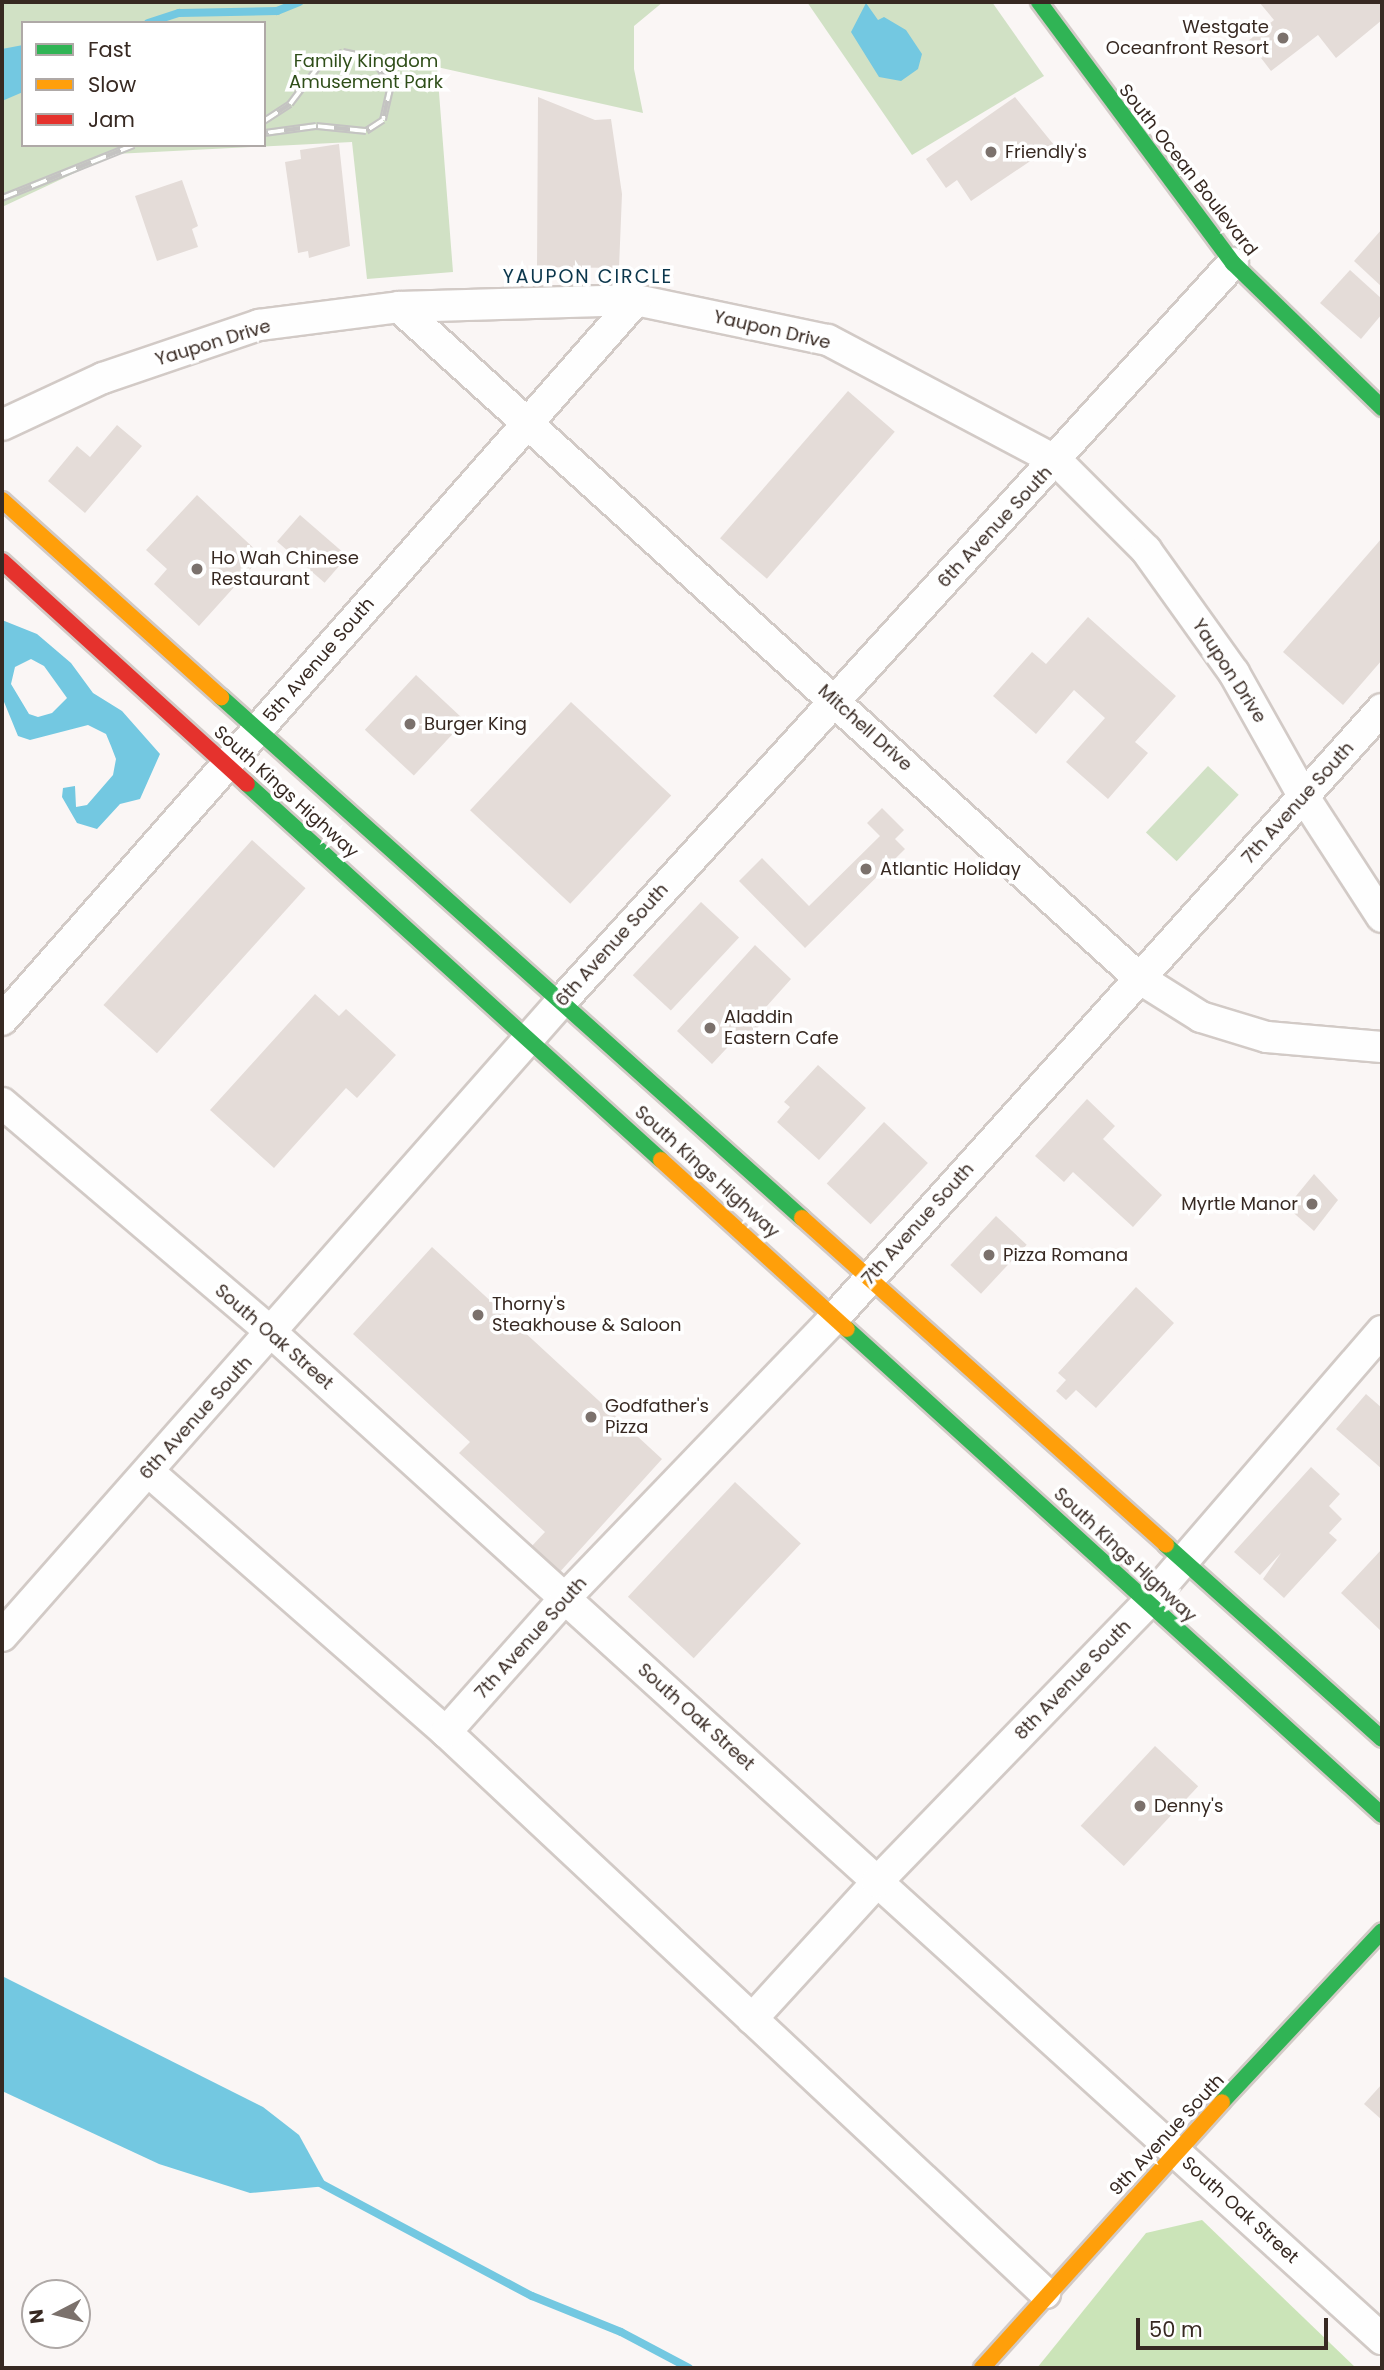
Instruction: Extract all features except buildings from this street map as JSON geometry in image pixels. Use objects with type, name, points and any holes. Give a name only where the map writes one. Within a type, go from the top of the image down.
[{"type":"main road","name":"South Ocean Boulevard","points":[[1038,2],[1233,263],[1382,408]]},
{"type":"main road","name":"South Kings Highway","points":[[2,500],[1382,1739]]},
{"type":"main road","name":"South Kings Highway","points":[[2,561],[836,1315],[1382,1815]]},
{"type":"main road","name":"9th Avenue South","points":[[982,2368],[1045,2293],[1382,1931]]},
{"type":"street","name":"6th Avenue South","points":[[2,1636],[272,1333],[561,1002],[833,699],[1057,461],[1233,263]]},
{"type":"street","name":"Yaupon Drive","points":[[2,425],[103,378],[259,325],[399,307],[636,300],[828,340],[1057,461],[1146,550],[1234,673],[1304,797],[1382,918]]},
{"type":"street","name":"5th Avenue South","points":[[2,1020],[636,300]]},
{"type":"street","name":"Mitchell Drive","points":[[399,307],[526,425],[833,699],[1139,978],[1200,1017],[1268,1037],[1382,1047]]},
{"type":"street","name":"7th Avenue South","points":[[446,1732],[565,1598],[836,1315],[1382,709]]},
{"type":"street","name":"South Oak Street","points":[[2,1103],[272,1333],[1382,2339]]},
{"type":"street","name":"8th Avenue South","points":[[752,2019],[877,1882],[1148,1602],[1382,1331]]},
{"type":"street","points":[[149,1472],[446,1732],[1045,2293]]},
{"type":"green space","name":"Family Kingdom Amusement Park","points":[[2,2],[663,2],[634,26],[634,69],[643,113],[437,67],[453,272],[367,279],[352,142],[266,146],[266,21],[21,21],[21,147],[253,147],[115,154],[2,207]]},
{"type":"green space","points":[[807,2],[992,2],[1044,76],[912,155]]},
{"type":"green space","points":[[1208,766],[1239,795],[1177,861],[1146,833]]},
{"type":"green space","points":[[1202,2220],[1356,2368],[1037,2368],[1146,2233]]},
{"type":"water","points":[[866,3],[878,20],[884,17],[906,30],[922,54],[918,69],[901,81],[879,77],[851,32]]},
{"type":"water","points":[[21,45],[21,93],[2,101],[2,49]]},
{"type":"water","points":[[2,620],[37,634],[71,663],[93,693],[122,711],[160,754],[140,799],[120,804],[97,829],[77,823],[62,797],[63,788],[75,786],[76,807],[87,805],[113,775],[116,759],[106,734],[88,725],[30,740],[18,736],[2,697]],"holes":[[[31,659],[44,666],[67,698],[52,713],[38,717],[29,714],[11,684],[15,667]]]},
{"type":"water","points":[[2,1976],[263,2107],[299,2135],[327,2186],[250,2193],[159,2164],[2,2091]]},
{"type":"waterway","points":[[154,21],[179,13],[277,11],[299,2]]},
{"type":"waterway","points":[[320,2183],[532,2296],[621,2332],[689,2368]]},
{"type":"railway","points":[[266,120],[290,104],[322,62],[343,52],[372,58],[391,85],[383,120],[366,131],[316,126],[266,133]]},
{"type":"railway","points":[[2,198],[129,147]]},
{"type":"traffic: fast","points":[[1039,2],[1233,263],[1382,408]]},
{"type":"traffic: fast","points":[[221,697],[802,1218]]},
{"type":"traffic: fast","points":[[247,784],[661,1160]]},
{"type":"traffic: fast","points":[[847,1329],[1382,1815]]},
{"type":"traffic: fast","points":[[1166,1545],[1382,1739]]},
{"type":"traffic: fast","points":[[1222,2102],[1382,1931]]},
{"type":"traffic: slow","points":[[2,500],[221,697]]},
{"type":"traffic: slow","points":[[661,1160],[847,1329]]},
{"type":"traffic: slow","points":[[802,1218],[1166,1545]]},
{"type":"traffic: slow","points":[[982,2368],[1222,2102]]},
{"type":"traffic: jam","points":[[2,561],[247,784]]},
{"type":"place","name":"Westgate Oceanfront Resort","points":[[1283,38]]},
{"type":"place","name":"Friendly's","points":[[991,152]]},
{"type":"place","name":"Ho Wah Chinese Restaurant","points":[[197,569]]},
{"type":"place","name":"Burger King","points":[[410,724]]},
{"type":"place","name":"Atlantic Holiday","points":[[866,869]]},
{"type":"place","name":"Aladdin Eastern Cafe","points":[[710,1028]]},
{"type":"place","name":"Myrtle Manor","points":[[1312,1204]]},
{"type":"place","name":"Pizza Romana","points":[[989,1255]]},
{"type":"place","name":"Thorny's Steakhouse & Saloon","points":[[478,1315]]},
{"type":"place","name":"Godfather's Pizza","points":[[591,1417]]},
{"type":"place","name":"Denny's","points":[[1140,1806]]},
{"type":"district","name":"YAUPON CIRCLE","points":[[588,277]]}]
